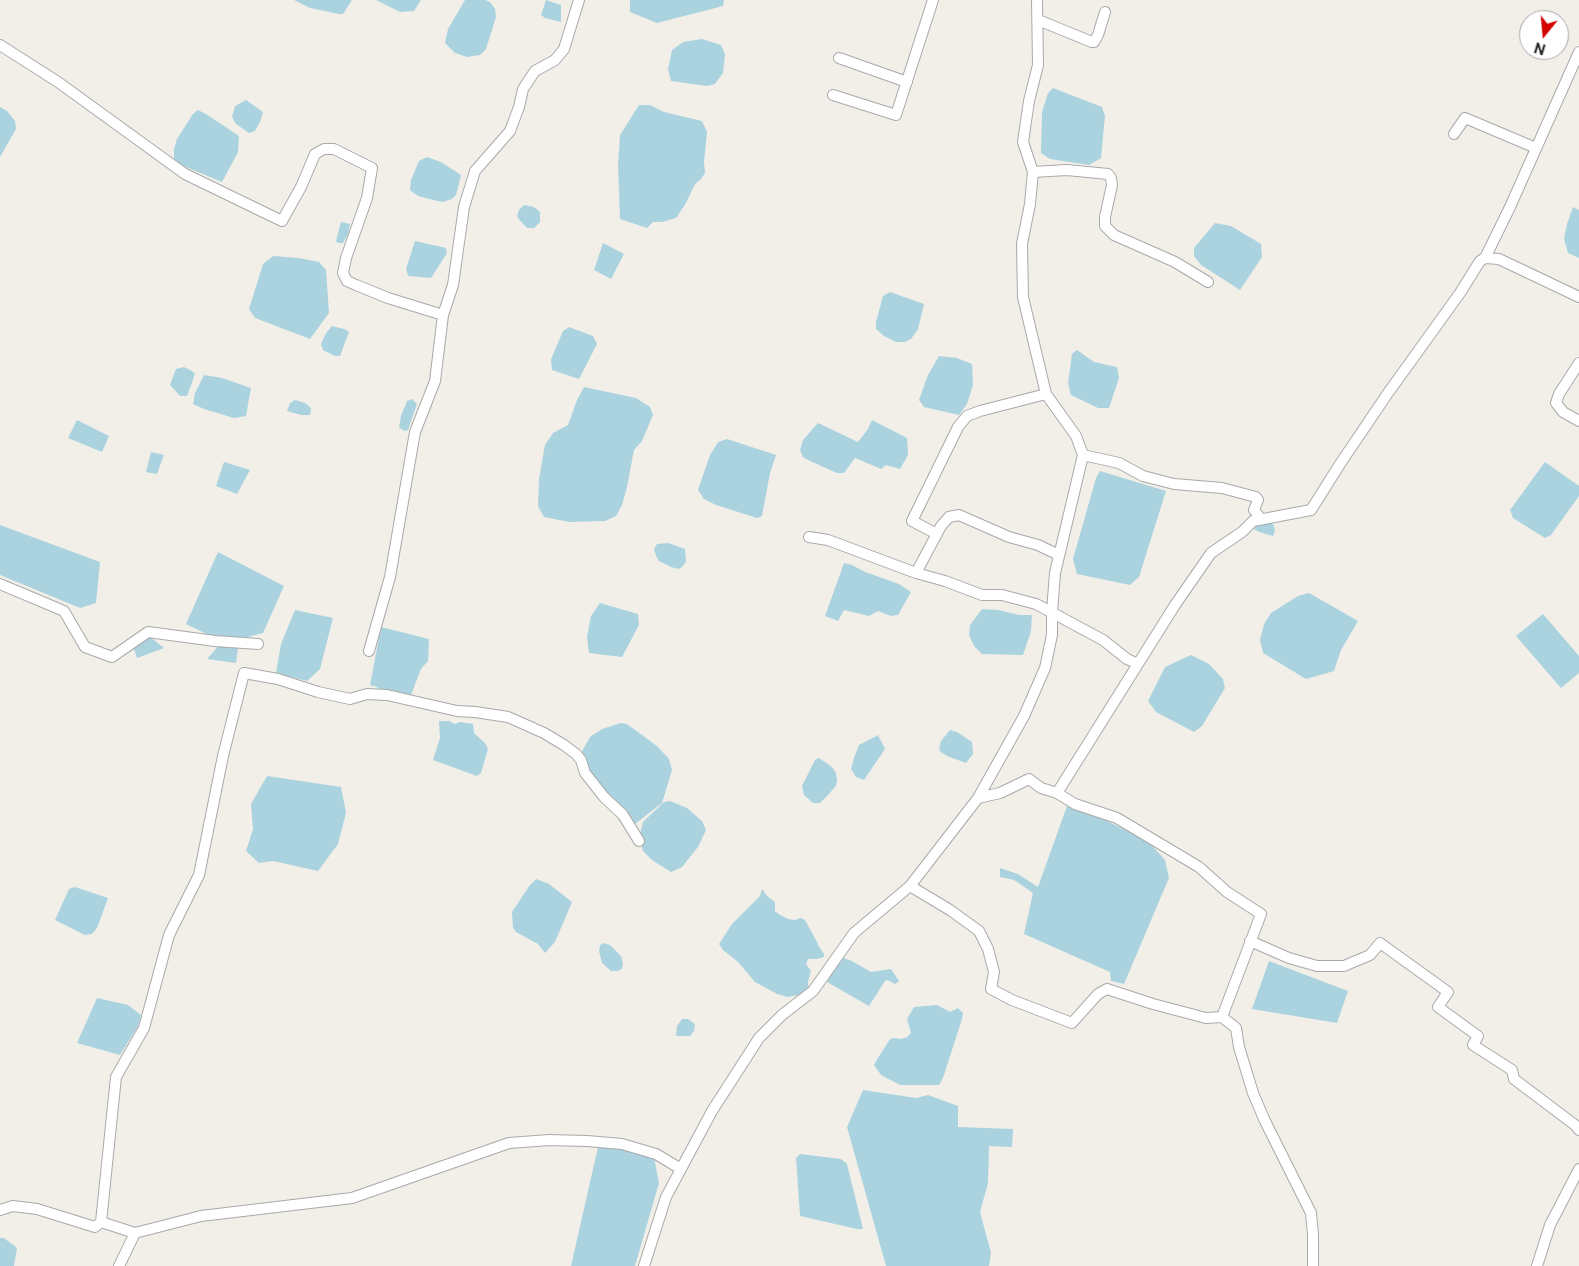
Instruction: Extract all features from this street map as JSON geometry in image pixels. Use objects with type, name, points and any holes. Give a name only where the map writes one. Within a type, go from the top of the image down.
[{"type":"street","points":[[369,651],[390,577],[414,432],[435,381],[443,315],[453,285],[464,207],[475,172],[510,131],[519,107],[523,89],[535,71],[555,60],[564,49],[578,0]]},
{"type":"street","points":[[833,95],[896,115],[933,0]]},
{"type":"street","points":[[644,1266],[666,1197],[712,1111],[759,1038],[782,1015],[813,990],[854,933],[910,886],[978,798],[1024,716],[1045,668],[1052,635],[1054,573],[1083,455],[1076,436],[1046,394],[1023,297],[1022,244],[1030,204],[1033,172],[1023,142],[1029,101],[1038,65],[1037,0]]},
{"type":"street","points":[[1038,20],[1094,42],[1105,12]]},
{"type":"street","points":[[0,45],[58,82],[185,174],[282,221],[301,187],[315,154],[324,149],[334,149],[372,168],[367,198],[346,258],[343,273],[347,281],[356,285],[388,298],[443,315]]},
{"type":"street","points":[[1056,793],[1175,605],[1212,553],[1242,532],[1253,521],[1311,510],[1388,393],[1460,293],[1480,261],[1485,258],[1510,207],[1579,52]]},
{"type":"street","points":[[839,58],[907,82]]},
{"type":"street","points":[[1454,134],[1465,118],[1536,148]]},
{"type":"street","points":[[1033,172],[1067,170],[1108,174],[1112,185],[1105,217],[1105,226],[1114,235],[1175,262],[1208,282]]},
{"type":"street","points":[[1485,258],[1499,259],[1579,297]]},
{"type":"street","points":[[1579,362],[1559,394],[1556,403],[1563,412],[1579,421]]},
{"type":"street","points":[[937,534],[912,521],[958,426],[966,416],[1046,394]]},
{"type":"street","points":[[1083,455],[1119,463],[1143,476],[1174,484],[1222,488],[1256,497],[1258,500],[1254,510],[1261,519]]},
{"type":"street","points":[[916,573],[941,526],[949,517],[959,516],[1009,537],[1038,545],[1059,555]]},
{"type":"street","points":[[809,537],[828,540],[982,595],[1002,595],[1036,604],[1103,640],[1127,659],[1138,664]]},
{"type":"street","points":[[0,584],[64,611],[85,647],[112,657],[148,632],[215,641],[258,644]]},
{"type":"street","points":[[0,1210],[13,1206],[37,1208],[95,1227],[101,1222],[116,1076],[144,1028],[169,935],[199,875],[223,756],[244,674],[278,679],[318,692],[350,699],[367,694],[387,695],[457,711],[508,717],[544,733],[576,754],[581,760],[585,773],[623,815],[638,841]]},
{"type":"street","points":[[978,798],[1000,792],[1029,779],[1041,788],[1056,793],[1075,804],[1117,818],[1199,867],[1228,892],[1261,914],[1222,1018]]},
{"type":"street","points":[[910,886],[950,910],[979,931],[988,949],[994,972],[991,989],[1012,1000],[1072,1023],[1098,994],[1107,989],[1206,1018],[1222,1018],[1236,1028],[1239,1047],[1253,1093],[1311,1213],[1313,1235],[1312,1266]]},
{"type":"street","points":[[1250,941],[1289,958],[1317,966],[1344,966],[1370,955],[1380,943],[1448,992],[1438,1007],[1478,1036],[1473,1045],[1512,1070],[1514,1079],[1578,1125]]},
{"type":"street","points":[[101,1222],[135,1233],[201,1216],[352,1198],[509,1143],[550,1140],[622,1144],[656,1154],[681,1169]]},
{"type":"street","points":[[1537,1266],[1550,1225],[1579,1169]]},
{"type":"street","points":[[120,1266],[135,1233]]},
{"type":"water","points":[[294,0],[352,0],[343,14],[339,14],[310,8]]},
{"type":"water","points":[[376,0],[421,0],[414,11],[400,12]]},
{"type":"water","points":[[465,0],[485,0],[490,2],[495,9],[496,17],[486,49],[480,55],[467,57],[455,53],[445,43],[448,29]]},
{"type":"water","points":[[546,0],[561,5],[561,22],[545,18],[541,15]]},
{"type":"water","points":[[630,0],[724,0],[723,6],[657,23],[630,12]]},
{"type":"water","points":[[702,39],[721,45],[725,54],[723,73],[715,84],[707,86],[671,81],[668,69],[672,50],[683,42]]},
{"type":"water","points":[[1053,88],[1102,107],[1105,116],[1101,158],[1089,165],[1050,159],[1041,153],[1042,112],[1048,93]]},
{"type":"water","points":[[246,100],[263,112],[255,131],[249,133],[236,124],[232,117],[235,106]]},
{"type":"water","points":[[639,105],[650,105],[664,112],[702,121],[707,132],[704,162],[705,173],[695,184],[676,218],[662,222],[653,222],[647,228],[620,219],[618,165],[620,135]]},
{"type":"water","points":[[0,107],[7,111],[15,121],[16,129],[0,157]]},
{"type":"water","points":[[198,110],[239,136],[238,152],[222,182],[181,165],[174,160],[174,149],[177,139],[193,114]]},
{"type":"water","points":[[427,157],[441,162],[461,175],[456,195],[452,199],[443,202],[433,200],[418,196],[410,190],[411,180],[419,161]]},
{"type":"water","points":[[524,205],[534,207],[540,212],[540,222],[534,228],[527,228],[517,217],[519,210]]},
{"type":"water","points":[[1573,207],[1579,210],[1579,258],[1568,253],[1564,239]]},
{"type":"water","points":[[341,222],[350,224],[348,234],[343,243],[338,243],[336,241]]},
{"type":"water","points":[[1215,223],[1231,226],[1261,244],[1262,257],[1240,290],[1201,265],[1194,256],[1194,248]]},
{"type":"water","points":[[415,241],[446,248],[447,253],[431,278],[408,276],[406,269]]},
{"type":"water","points":[[603,243],[624,254],[611,279],[594,270]]},
{"type":"water","points":[[273,256],[319,262],[326,270],[329,313],[310,339],[255,318],[249,309],[263,264]]},
{"type":"water","points":[[890,292],[924,304],[918,329],[911,339],[905,342],[896,342],[884,336],[876,329],[883,296]]},
{"type":"water","points":[[332,326],[349,332],[340,356],[335,356],[323,350],[321,344]]},
{"type":"water","points":[[569,327],[593,336],[597,344],[579,379],[552,370],[551,359],[563,331]]},
{"type":"water","points":[[1077,350],[1094,362],[1117,367],[1119,378],[1109,408],[1098,408],[1071,395],[1068,383],[1072,354]]},
{"type":"water","points":[[939,356],[957,358],[972,364],[973,385],[967,404],[959,415],[924,407],[919,400],[928,375]]},
{"type":"water","points":[[184,367],[195,374],[187,396],[180,396],[170,385],[176,369]]},
{"type":"water","points":[[204,375],[222,378],[251,388],[246,416],[234,418],[193,404],[195,393]]},
{"type":"water","points":[[584,387],[636,398],[650,407],[653,415],[642,441],[634,450],[627,487],[622,505],[616,516],[605,521],[569,522],[544,517],[538,506],[539,479],[545,445],[553,433],[568,425]]},
{"type":"water","points":[[412,399],[417,404],[408,430],[404,431],[399,427],[401,416],[407,401]]},
{"type":"water","points":[[295,400],[305,403],[311,408],[310,415],[301,415],[287,411],[290,403]]},
{"type":"water","points":[[77,420],[109,436],[102,452],[68,438]]},
{"type":"water","points":[[872,420],[907,438],[908,455],[900,469],[886,465],[881,469],[855,458],[844,473],[837,473],[803,457],[800,450],[803,440],[818,423],[858,442]]},
{"type":"water","points":[[727,439],[776,455],[770,473],[762,516],[757,518],[716,505],[704,499],[698,490],[710,455],[718,442]]},
{"type":"water","points":[[151,452],[164,455],[157,474],[146,472]]},
{"type":"water","points":[[224,462],[250,470],[237,494],[216,486]]},
{"type":"water","points":[[1545,462],[1579,486],[1579,496],[1551,535],[1545,538],[1513,518],[1510,510]]},
{"type":"water","points":[[1100,471],[1166,491],[1139,577],[1130,585],[1077,574],[1073,559],[1096,478]]},
{"type":"water","points":[[1269,521],[1273,524],[1275,531],[1273,536],[1254,529],[1258,524]]},
{"type":"water","points":[[0,525],[100,562],[96,603],[80,608],[0,575]]},
{"type":"water","points":[[668,543],[685,549],[686,562],[678,569],[659,561],[656,556],[654,549],[657,544]]},
{"type":"water","points":[[218,552],[284,586],[263,633],[237,640],[211,636],[186,624]]},
{"type":"water","points":[[844,563],[899,584],[911,592],[898,615],[891,616],[878,611],[869,616],[844,610],[838,621],[825,616]]},
{"type":"water","points":[[1309,593],[1358,621],[1341,650],[1334,671],[1306,679],[1263,653],[1260,640],[1264,624],[1271,613],[1298,596]]},
{"type":"water","points":[[600,603],[638,614],[639,625],[622,657],[589,653],[587,637],[591,616]]},
{"type":"water","points":[[982,609],[1032,615],[1031,631],[1023,655],[982,654],[974,646],[969,635],[970,625]]},
{"type":"water","points":[[295,610],[333,618],[320,669],[307,681],[276,673],[281,644]]},
{"type":"water","points":[[1543,614],[1579,656],[1579,673],[1561,688],[1516,636]]},
{"type":"water","points":[[381,627],[429,639],[428,661],[421,669],[411,695],[380,691],[377,687],[370,685]]},
{"type":"water","points":[[149,636],[164,648],[137,658],[133,646]]},
{"type":"water","points":[[220,644],[238,648],[236,663],[207,659]]},
{"type":"water","points":[[1191,655],[1209,664],[1223,679],[1225,688],[1202,726],[1194,732],[1156,712],[1148,701],[1165,667]]},
{"type":"water","points":[[439,721],[449,721],[455,724],[460,722],[473,724],[474,733],[485,743],[488,749],[481,773],[477,776],[433,760],[440,738]]},
{"type":"water","points":[[621,723],[627,724],[657,746],[669,759],[672,770],[662,803],[635,824],[597,781],[582,758],[582,751],[590,737],[602,729]]},
{"type":"water","points":[[950,730],[957,732],[972,742],[973,754],[966,763],[947,756],[939,749],[941,741]]},
{"type":"water","points":[[878,735],[885,749],[864,780],[856,777],[851,769],[859,745]]},
{"type":"water","points":[[819,758],[832,767],[836,773],[837,780],[836,786],[820,803],[813,803],[804,795],[802,786],[815,760]]},
{"type":"water","points":[[267,776],[341,787],[346,813],[338,844],[318,871],[273,861],[259,863],[246,851],[253,829],[251,804]]},
{"type":"water","points":[[670,801],[687,808],[702,821],[706,830],[698,847],[682,867],[671,872],[652,860],[643,851],[640,834],[643,822],[664,802]]},
{"type":"water","points":[[1067,806],[1103,819],[1148,841],[1165,860],[1169,878],[1124,984],[1111,981],[1110,972],[1024,934],[1033,893],[1014,880],[1000,877],[1000,868],[1018,874],[1038,887]]},
{"type":"water","points":[[536,879],[549,884],[572,902],[555,942],[545,953],[538,944],[516,932],[513,928],[512,912]]},
{"type":"water","points":[[75,887],[108,898],[97,928],[92,934],[85,935],[55,920],[69,889]]},
{"type":"water","points":[[762,889],[775,902],[775,911],[780,915],[788,919],[795,920],[801,918],[805,920],[824,954],[824,957],[808,959],[806,964],[811,971],[808,982],[809,989],[799,995],[788,997],[777,994],[755,982],[719,944],[732,924],[760,896]]},
{"type":"water","points":[[604,943],[610,945],[621,956],[622,969],[611,971],[602,963],[599,951],[600,945]]},
{"type":"water","points":[[841,957],[871,972],[891,969],[899,981],[895,984],[887,980],[885,981],[869,1006],[827,982]]},
{"type":"water","points":[[1269,961],[1348,991],[1337,1023],[1252,1009]]},
{"type":"water","points":[[97,998],[128,1005],[141,1015],[138,1026],[120,1055],[77,1043]]},
{"type":"water","points":[[937,1005],[950,1012],[958,1008],[963,1013],[943,1078],[939,1085],[900,1085],[881,1075],[874,1065],[890,1039],[902,1039],[911,1033],[907,1019],[914,1007]]},
{"type":"water","points":[[682,1019],[688,1019],[695,1024],[694,1031],[690,1036],[676,1036],[677,1026]]},
{"type":"water","points":[[863,1090],[916,1098],[928,1095],[958,1106],[958,1127],[1013,1129],[1012,1147],[989,1146],[988,1183],[980,1212],[991,1253],[989,1266],[886,1266],[847,1127]]},
{"type":"water","points":[[606,1144],[654,1157],[659,1183],[635,1266],[571,1266],[598,1147]]},
{"type":"water","points":[[800,1154],[841,1159],[847,1164],[863,1229],[800,1216],[796,1158]]},
{"type":"water","points":[[0,1238],[4,1238],[17,1248],[14,1266],[0,1266]]}]
